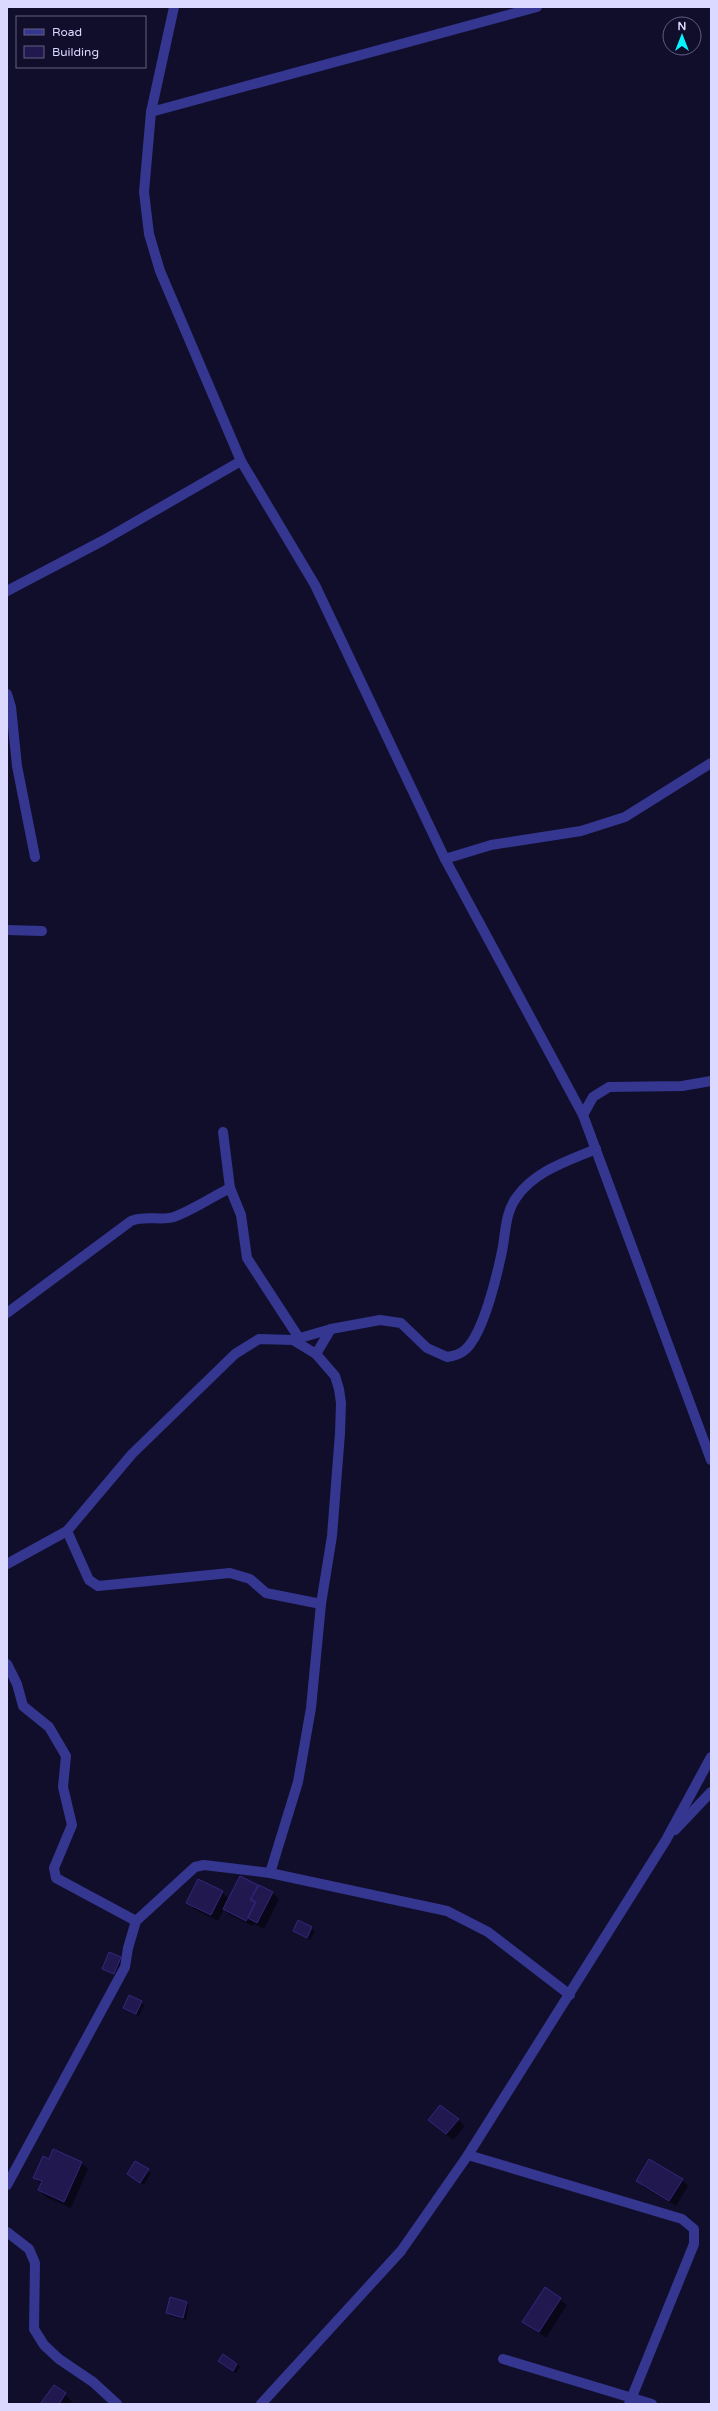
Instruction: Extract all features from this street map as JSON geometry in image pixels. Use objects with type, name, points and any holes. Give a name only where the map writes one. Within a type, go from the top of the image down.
[{"type":"street","points":[[174,7],[151,112],[144,192],[150,234],[160,271],[241,461],[315,584],[445,859],[583,1114],[711,1460]]},
{"type":"street","points":[[151,112],[537,7]]},
{"type":"street","points":[[7,591],[104,540],[241,461]]},
{"type":"street","points":[[7,694],[11,707],[17,766],[35,857]]},
{"type":"street","points":[[445,859],[491,845],[581,831],[625,817],[711,763]]},
{"type":"street","points":[[7,930],[42,931]]},
{"type":"street","points":[[583,1114],[593,1097],[609,1087],[682,1086],[711,1081]]},
{"type":"street","points":[[223,1132],[230,1188],[241,1215],[247,1258],[296,1339],[316,1354],[334,1376],[340,1389],[341,1403],[332,1536],[321,1604],[311,1708],[298,1782],[270,1873]]},
{"type":"street","points":[[7,1564],[67,1531],[132,1454],[234,1354],[259,1339],[296,1339],[331,1329],[380,1320],[401,1323],[427,1348],[447,1357],[466,1349],[480,1330],[502,1255],[506,1219],[516,1198],[532,1181],[547,1170],[596,1149]]},
{"type":"street","points":[[7,1313],[131,1221],[138,1218],[162,1219],[175,1216],[230,1188]]},
{"type":"street","points":[[316,1354],[331,1329]]},
{"type":"street","points":[[706,1444],[711,1434]]},
{"type":"street","points":[[67,1531],[89,1580],[98,1586],[230,1573],[250,1579],[266,1593],[321,1604]]},
{"type":"street","points":[[7,1664],[17,1684],[23,1706],[49,1727],[66,1756],[63,1787],[72,1825],[54,1868],[56,1878],[136,1921]]},
{"type":"street","points":[[261,2404],[401,2251],[468,2155],[570,1995],[666,1840],[711,1757]]},
{"type":"street","points":[[666,1840],[711,1792]]},
{"type":"street","points":[[7,2185],[125,1967],[128,1948],[136,1921],[195,1867],[204,1865],[270,1873],[447,1911],[488,1932],[570,1995]]},
{"type":"street","points":[[468,2155],[682,2219],[694,2229],[694,2244],[630,2401]]},
{"type":"street","points":[[7,2232],[29,2249],[35,2264],[34,2329],[44,2345],[59,2359],[93,2382],[117,2404]]},
{"type":"street","points":[[503,2359],[630,2401],[652,2404]]},
{"type":"building","points":[[240,1876],[258,1885],[250,1900],[255,1902],[246,1921],[223,1909]]},
{"type":"building","points":[[198,1879],[223,1891],[211,1915],[186,1903]]},
{"type":"building","points":[[259,1885],[273,1892],[257,1923],[248,1918],[256,1902],[251,1899]]},
{"type":"building","points":[[298,1920],[312,1927],[307,1938],[293,1931]]},
{"type":"building","points":[[109,1952],[121,1957],[114,1974],[102,1969]]},
{"type":"building","points":[[129,1995],[142,2001],[136,2014],[123,2008]]},
{"type":"building","points":[[440,2105],[459,2119],[446,2134],[428,2120]]},
{"type":"building","points":[[53,2149],[82,2162],[64,2202],[38,2190],[42,2181],[33,2178],[43,2156],[49,2159]]},
{"type":"building","points":[[649,2159],[683,2179],[669,2201],[636,2181]]},
{"type":"building","points":[[135,2161],[149,2169],[140,2183],[127,2174]]},
{"type":"building","points":[[545,2287],[561,2298],[539,2332],[522,2322]]},
{"type":"building","points":[[170,2297],[187,2302],[183,2318],[166,2313]]},
{"type":"building","points":[[223,2354],[237,2364],[233,2371],[218,2361]]},
{"type":"building","points":[[54,2385],[66,2393],[59,2404],[40,2404]]}]
